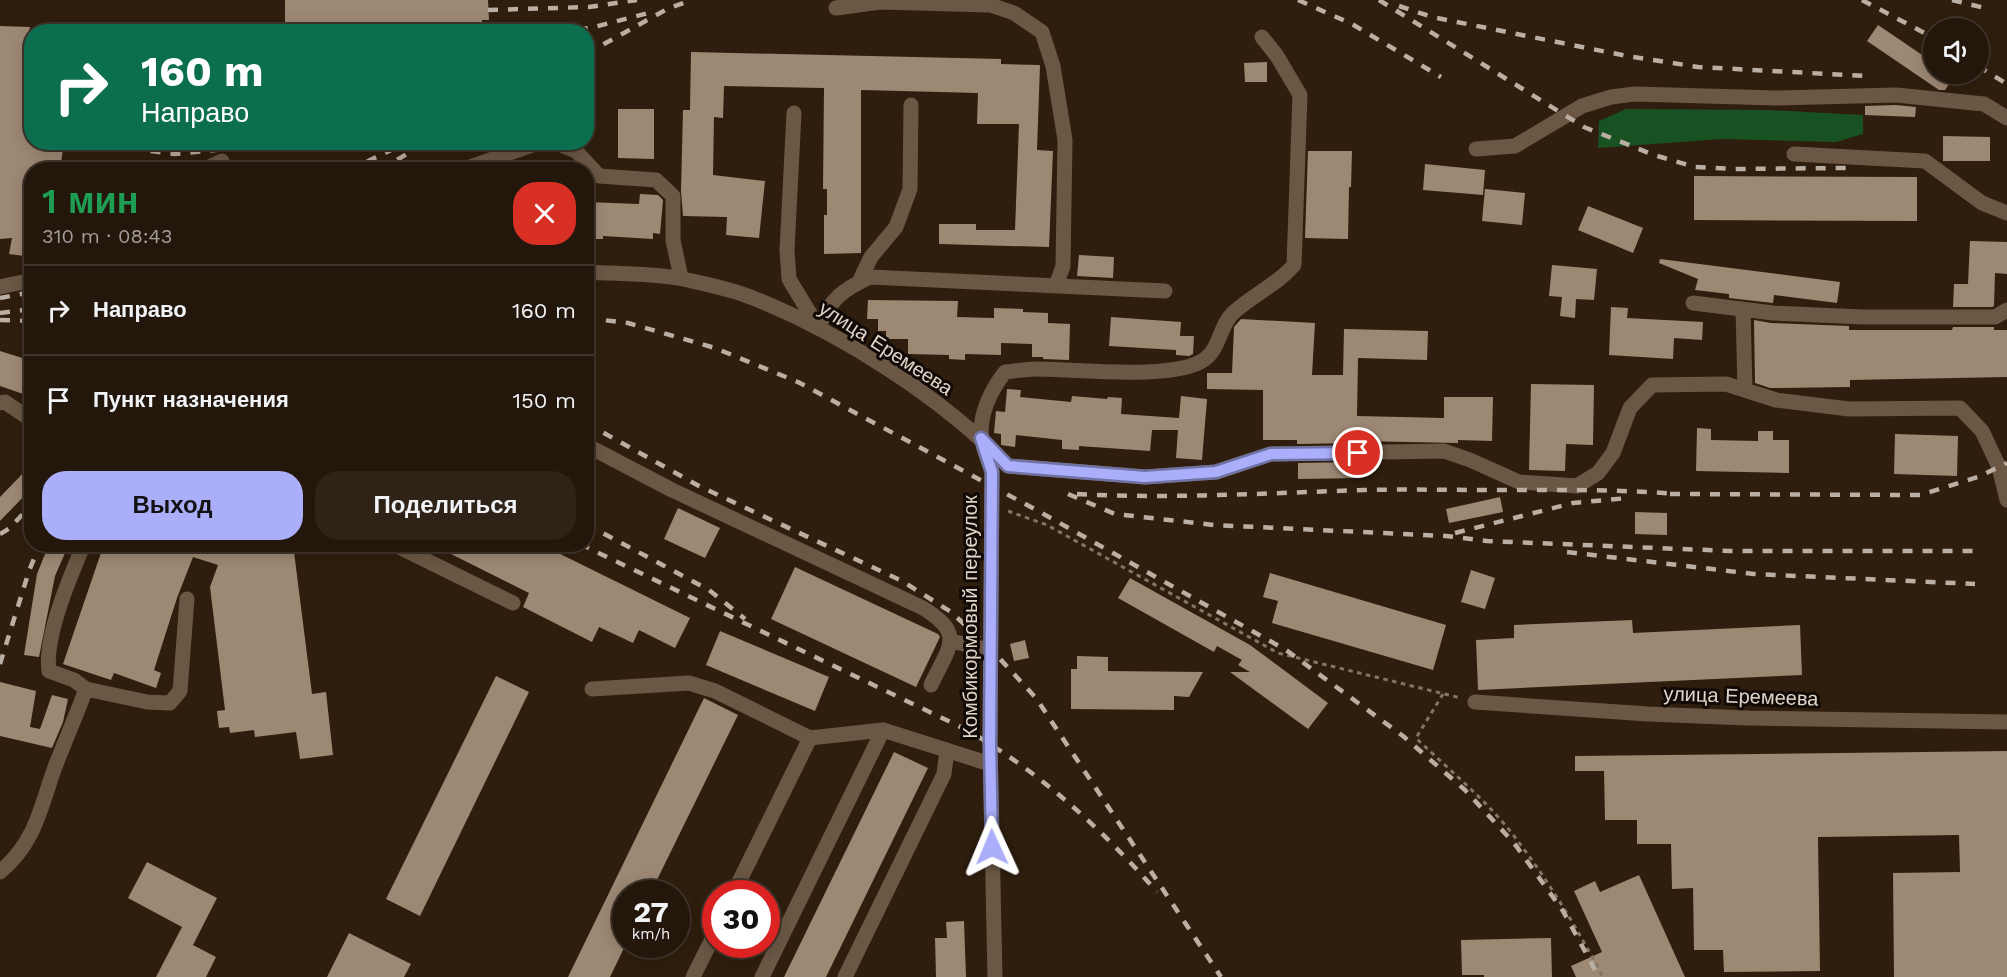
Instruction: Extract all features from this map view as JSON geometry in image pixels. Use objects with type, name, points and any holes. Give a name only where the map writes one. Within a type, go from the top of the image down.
[{"type":"street","points":[[836,8],[880,2],[990,5],[1014,13],[1042,32],[1053,66],[1065,140],[1063,266],[1056,286]]},
{"type":"street","points":[[981,438],[982,418],[993,386],[1005,372],[1033,369],[1151,372],[1182,369],[1205,359],[1220,339],[1228,317],[1257,293],[1285,277],[1294,265],[1300,95],[1277,56],[1262,37]]},
{"type":"street","points":[[1476,149],[1515,146],[1582,106],[1611,97],[1635,94],[1776,98],[1896,95],[1984,104],[2007,118]]},
{"type":"street","points":[[859,282],[871,257],[896,227],[910,189],[911,105]]},
{"type":"street","points":[[794,113],[787,250],[789,279],[818,327]]},
{"type":"street","points":[[484,162],[518,150]]},
{"type":"street","points":[[574,150],[586,162]]},
{"type":"street","points":[[1794,154],[1925,161],[1982,203],[2007,213]]},
{"type":"street","points":[[594,171],[599,176],[656,180],[673,196],[673,240],[681,279]]},
{"type":"street","name":"улица Еремеева","points":[[594,273],[681,279],[751,297],[818,327],[896,375],[981,438],[1008,466],[1145,477],[1216,472],[1271,454],[1444,451],[1519,482],[1577,486],[1598,472],[1613,453],[1630,408],[1652,384],[1725,384],[1776,400],[1849,410],[1960,408],[1982,431],[1999,468],[2007,500]]},
{"type":"street","points":[[818,327],[827,308],[846,288],[870,277],[1165,291]]},
{"type":"street","points":[[0,287],[24,282]]},
{"type":"street","points":[[1693,303],[1773,313],[1863,317],[1995,317],[2007,310]]},
{"type":"street","points":[[1743,309],[1745,390]]},
{"type":"street","points":[[0,403],[5,402],[24,415]]},
{"type":"street","name":"Комбикормовый переулок","points":[[981,438],[992,472],[990,764],[996,977]]},
{"type":"street","points":[[594,449],[672,490],[923,608],[941,620],[949,630],[951,641],[930,685]]},
{"type":"street","points":[[81,552],[64,590],[47,658],[49,671],[74,680],[86,689],[147,702],[170,703],[180,691],[187,599]]},
{"type":"street","points":[[409,552],[513,603]]},
{"type":"street","points":[[951,641],[990,650]]},
{"type":"street","points":[[592,689],[689,683],[715,691],[810,738],[883,730],[990,764]]},
{"type":"street","points":[[0,872],[16,858],[41,812],[55,768],[86,689]]},
{"type":"street","name":"улица Еремеева","points":[[1475,702],[1648,714],[1748,718],[2007,722]]},
{"type":"street","points":[[762,977],[883,730]]},
{"type":"street","points":[[740,880],[810,738]]},
{"type":"street","points":[[845,977],[944,774],[947,750]]},
{"type":"street","points":[[693,977],[702,958]]},
{"type":"path","points":[[992,505],[1047,525],[1278,653],[1475,702]]},
{"type":"path","points":[[1443,694],[1416,738],[1477,796],[1516,839],[1577,928],[1603,977]]},
{"type":"green space","points":[[1626,109],[1768,110],[1863,115],[1863,134],[1836,142],[1722,139],[1598,148],[1599,121]]},
{"type":"building","points":[[285,0],[488,0],[489,20],[482,20],[482,24],[285,24]]},
{"type":"building","points":[[1878,25],[1923,56],[1923,79],[1867,41]]},
{"type":"building","points":[[0,26],[24,27],[24,150],[63,150],[61,162],[24,162],[24,256],[9,254],[12,238],[0,239]]},
{"type":"building","points":[[691,52],[1001,59],[1001,64],[1040,65],[1037,150],[1053,151],[1049,247],[939,244],[939,224],[976,224],[976,230],[1015,230],[1019,124],[977,124],[978,93],[861,90],[861,253],[824,254],[827,189],[823,189],[824,88],[724,86],[723,118],[714,117],[713,175],[765,181],[759,238],[726,235],[727,217],[683,216],[681,191],[683,110],[690,110]]},
{"type":"building","points":[[1267,62],[1267,82],[1245,82],[1244,63]]},
{"type":"building","points":[[1930,84],[1949,84],[1945,90],[1939,90]]},
{"type":"building","points":[[1865,106],[1916,107],[1915,117],[1865,115]]},
{"type":"building","points":[[618,109],[654,109],[654,159],[618,158]]},
{"type":"building","points":[[1943,136],[1990,137],[1990,161],[1943,161]]},
{"type":"building","points":[[1308,151],[1352,151],[1348,239],[1305,238]]},
{"type":"building","points":[[1425,164],[1485,170],[1483,195],[1423,190]]},
{"type":"building","points":[[1694,176],[1917,177],[1917,221],[1694,220]]},
{"type":"building","points":[[1485,189],[1525,193],[1522,225],[1482,221]]},
{"type":"building","points":[[640,194],[658,195],[663,200],[660,234],[653,233],[653,239],[603,236],[603,239],[594,239],[594,202],[639,204]]},
{"type":"building","points":[[1588,206],[1643,228],[1633,253],[1578,230]]},
{"type":"building","points":[[1970,241],[2007,242],[2007,274],[1995,273],[1994,306],[1992,307],[1953,307],[1954,284],[1968,284]]},
{"type":"building","points":[[1079,255],[1114,257],[1113,278],[1077,276]]},
{"type":"building","points":[[1660,259],[1840,282],[1837,303],[1774,295],[1773,303],[1729,298],[1729,294],[1695,290],[1698,279],[1659,263]]},
{"type":"building","points":[[1552,265],[1597,269],[1594,300],[1576,299],[1575,318],[1560,316],[1562,297],[1549,296]]},
{"type":"building","points":[[868,300],[958,301],[957,317],[994,318],[994,308],[1048,313],[1048,323],[1070,324],[1069,360],[1032,357],[1032,344],[1001,343],[1001,355],[965,354],[965,360],[949,359],[949,355],[908,354],[908,339],[886,339],[886,331],[878,331],[878,319],[867,319]]},
{"type":"building","points":[[1611,307],[1628,308],[1627,318],[1703,322],[1702,340],[1674,338],[1673,359],[1609,355]]},
{"type":"building","points":[[1111,317],[1181,322],[1180,336],[1194,336],[1193,354],[1176,355],[1176,350],[1109,346]]},
{"type":"building","points":[[1241,319],[1315,323],[1312,375],[1343,375],[1344,329],[1428,331],[1427,360],[1358,358],[1357,416],[1444,418],[1444,397],[1493,397],[1492,441],[1458,440],[1458,443],[1358,441],[1358,443],[1297,444],[1297,440],[1263,440],[1263,390],[1207,389],[1207,373],[1232,373],[1234,327]]},
{"type":"building","points":[[1754,320],[1771,323],[1849,326],[1849,330],[1952,330],[1953,327],[1994,327],[1994,330],[2007,330],[2007,377],[1850,380],[1850,387],[1770,388],[1755,383]]},
{"type":"building","points":[[0,351],[24,358],[24,394],[0,386]]},
{"type":"building","points":[[1531,384],[1594,385],[1593,445],[1566,444],[1565,471],[1529,470]]},
{"type":"building","points":[[1007,389],[1021,390],[1020,397],[1071,402],[1072,396],[1122,398],[1121,414],[1179,418],[1181,396],[1207,399],[1202,460],[1176,458],[1178,430],[1152,430],[1150,451],[1079,446],[1079,450],[1062,449],[1062,440],[1016,435],[1015,447],[1001,445],[1001,434],[994,433],[996,411],[1005,412]]},
{"type":"building","points":[[1697,428],[1711,429],[1711,440],[1758,441],[1758,431],[1773,431],[1773,440],[1789,440],[1789,473],[1696,471]]},
{"type":"building","points":[[1895,434],[1958,436],[1957,476],[1894,474]]},
{"type":"building","points":[[1359,462],[1359,478],[1298,479],[1298,463]]},
{"type":"building","points":[[24,472],[24,496],[0,521],[0,497]]},
{"type":"building","points":[[1500,497],[1503,512],[1449,523],[1446,509]]},
{"type":"building","points":[[678,508],[720,528],[705,558],[664,539]]},
{"type":"building","points":[[1635,512],[1667,513],[1667,535],[1635,534]]},
{"type":"building","points":[[46,552],[66,552],[55,576],[39,657],[24,655],[37,574]]},
{"type":"building","points":[[101,552],[294,552],[312,694],[326,692],[333,755],[300,759],[296,732],[255,737],[254,730],[230,733],[229,727],[219,728],[217,711],[225,710],[210,587],[218,565],[193,557],[154,670],[161,673],[156,688],[114,673],[111,680],[63,664]]},
{"type":"building","points":[[447,552],[556,552],[690,618],[675,648],[639,630],[633,643],[599,627],[592,642],[523,607],[529,593]]},
{"type":"building","points":[[795,567],[938,634],[940,637],[916,687],[771,619]]},
{"type":"building","points":[[1471,570],[1495,578],[1485,609],[1461,602]]},
{"type":"building","points":[[1270,573],[1446,625],[1433,670],[1272,623],[1278,601],[1263,597]]},
{"type":"building","points":[[1130,578],[1250,645],[1328,703],[1308,729],[1230,672],[1250,672],[1238,665],[1242,660],[1217,646],[1214,652],[1118,598]]},
{"type":"building","points":[[1632,620],[1633,633],[1800,625],[1802,675],[1478,690],[1476,640],[1514,638],[1514,625]]},
{"type":"building","points":[[720,631],[829,677],[815,711],[706,665]]},
{"type":"building","points":[[1025,640],[1029,658],[1014,661],[1010,644]]},
{"type":"building","points":[[1077,656],[1108,657],[1108,671],[1203,672],[1189,697],[1174,696],[1174,710],[1071,709],[1071,669],[1077,669]]},
{"type":"building","points":[[496,676],[529,692],[420,916],[386,899]]},
{"type":"building","points":[[0,682],[36,691],[30,727],[40,729],[52,695],[68,699],[63,722],[52,748],[0,736]]},
{"type":"building","points":[[704,698],[738,715],[657,880],[615,880]]},
{"type":"building","points":[[2007,751],[2007,977],[1894,977],[1893,873],[1960,872],[1959,835],[1818,837],[1820,971],[1724,972],[1723,950],[1694,950],[1693,888],[1672,889],[1671,844],[1637,844],[1637,820],[1605,820],[1604,771],[1575,771],[1575,756]]},
{"type":"building","points":[[894,752],[928,768],[826,977],[784,977]]},
{"type":"building","points":[[147,862],[217,898],[193,945],[216,957],[206,977],[156,977],[182,927],[128,898]]},
{"type":"building","points":[[1639,875],[1685,977],[1576,977],[1571,966],[1602,952],[1574,891],[1595,881],[1600,892]]},
{"type":"building","points":[[612,887],[612,958],[619,958],[610,977],[568,977]]},
{"type":"building","points":[[964,921],[966,977],[936,977],[935,938],[947,938],[946,922]]},
{"type":"building","points":[[349,933],[411,964],[404,977],[327,977]]},
{"type":"building","points":[[1551,938],[1552,977],[1462,975],[1461,940]]},
{"type":"railway","points":[[488,10],[589,7],[637,0]]},
{"type":"railway","points":[[594,50],[669,8],[692,0]]},
{"type":"railway","points":[[1298,0],[1352,24],[1441,77]]},
{"type":"railway","points":[[1379,0],[1584,127],[1654,155],[1695,167],[1847,168]]},
{"type":"railway","points":[[1862,0],[1923,32]]},
{"type":"railway","points":[[1952,0],[1989,9]]},
{"type":"railway","points":[[1399,6],[1432,17],[1627,56],[1698,67],[1866,76]]},
{"type":"railway","points":[[594,27],[652,12]]},
{"type":"railway","points":[[1989,73],[2007,84]]},
{"type":"railway","points":[[141,150],[175,154],[215,150]]},
{"type":"railway","points":[[366,162],[391,150]]},
{"type":"railway","points":[[393,162],[414,150]]},
{"type":"railway","points":[[0,298],[24,294]]},
{"type":"railway","points":[[0,313],[24,310]]},
{"type":"railway","points":[[594,319],[628,323],[715,348],[798,382],[1040,512],[1286,650],[1403,736],[1465,790],[1514,843],[1563,911],[1599,977]]},
{"type":"railway","points":[[0,320],[24,321]]},
{"type":"railway","points":[[594,427],[699,486],[902,581],[951,612],[990,648],[1036,698],[1221,977]]},
{"type":"railway","points":[[1670,494],[1920,495],[1978,477],[2007,463]]},
{"type":"railway","points":[[1077,494],[1185,496],[1364,490],[1583,490],[1678,494]]},
{"type":"railway","points":[[1068,494],[1115,514],[1214,525],[1446,536],[1487,541],[1730,551],[1979,551]]},
{"type":"railway","points":[[1455,533],[1573,503],[1628,498]]},
{"type":"railway","points":[[0,534],[10,528],[24,513]]},
{"type":"railway","points":[[594,528],[709,590],[745,619]]},
{"type":"railway","points":[[594,551],[965,729],[992,745],[1068,802],[1114,845],[1157,892]]},
{"type":"railway","points":[[0,664],[37,552]]},
{"type":"railway","points":[[1567,552],[1754,574],[1975,584]]},
{"type":"route","points":[[992,847],[990,743],[992,472],[981,438],[1008,466],[1145,477],[1216,472],[1271,454],[1358,453]]}]
